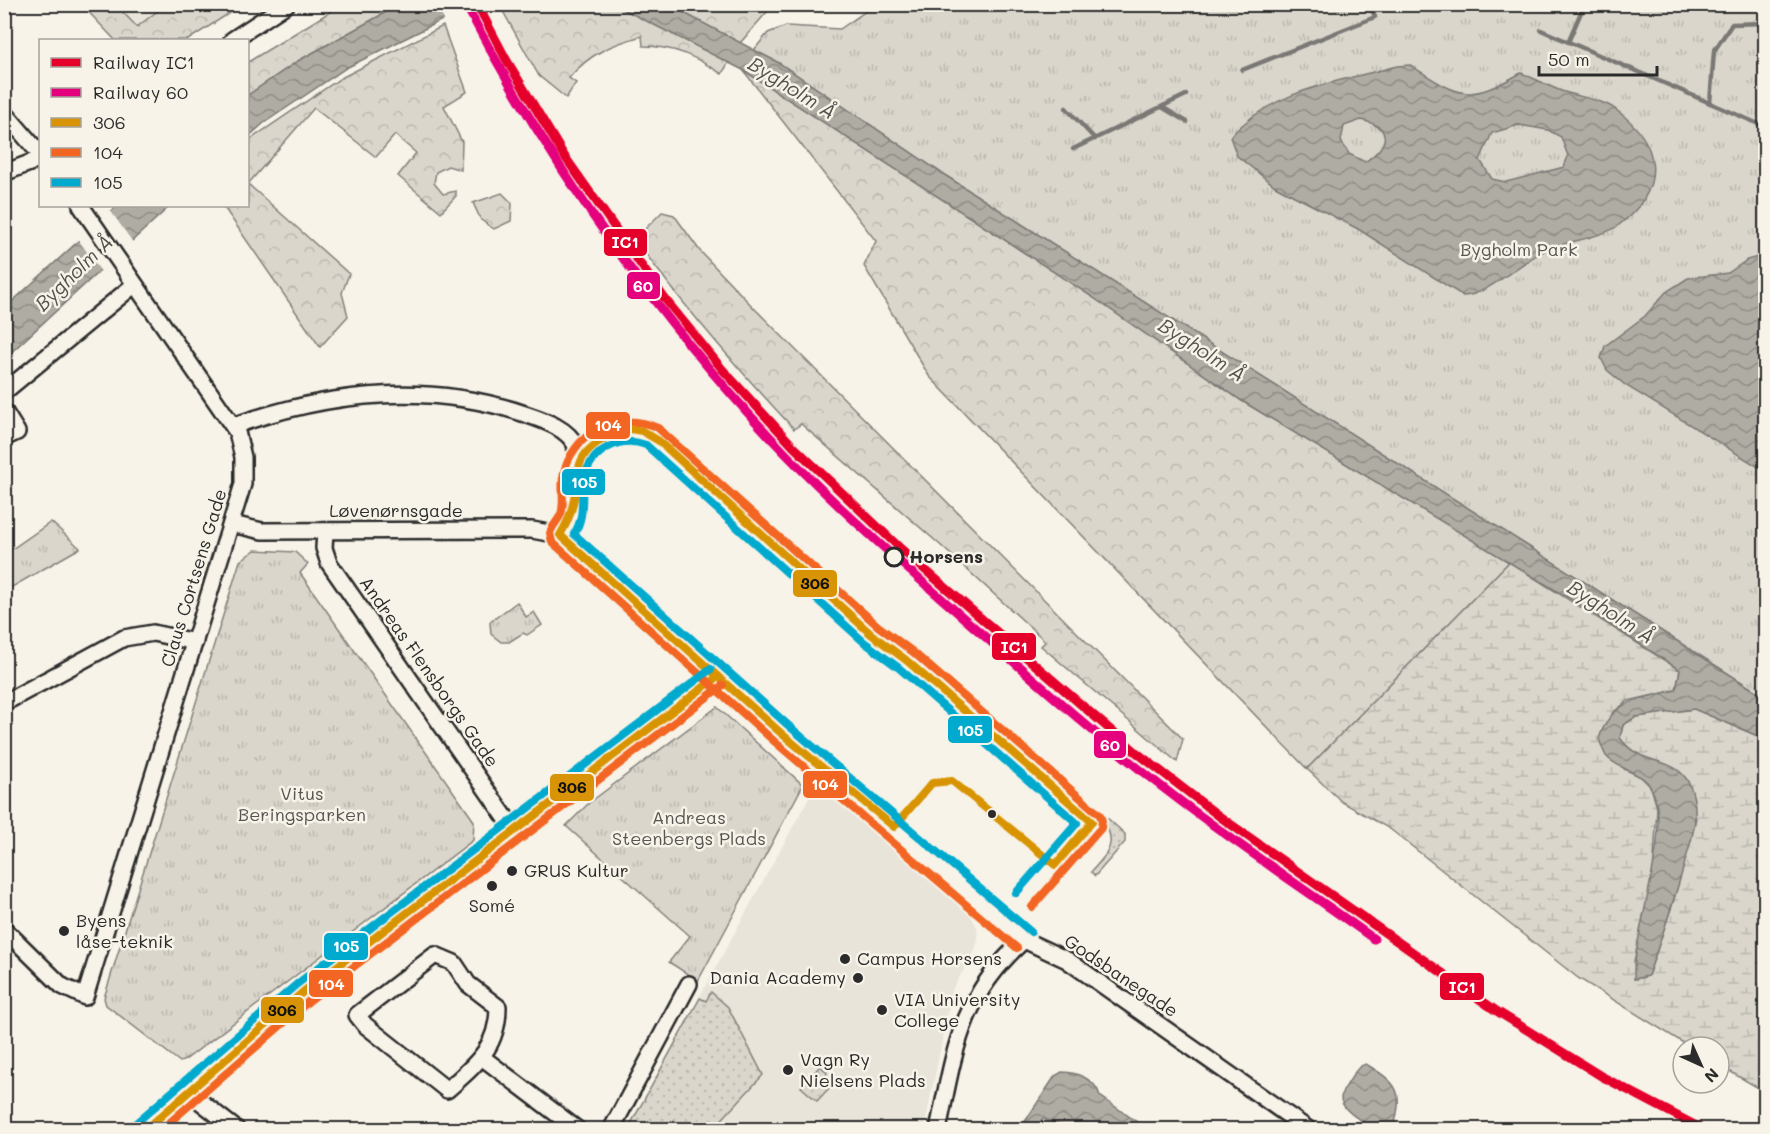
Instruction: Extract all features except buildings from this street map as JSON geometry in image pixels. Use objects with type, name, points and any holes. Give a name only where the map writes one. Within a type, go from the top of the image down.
[{"type":"street","points":[[234,39],[287,4]]},
{"type":"street","points":[[4,112],[39,153]]},
{"type":"street","points":[[4,172],[39,159]]},
{"type":"street","name":"Claus Cortsens Gade","points":[[4,929],[66,989],[85,997],[232,524],[244,471],[242,446],[233,426],[86,212]]},
{"type":"street","points":[[4,392],[134,285]]},
{"type":"street","points":[[144,1130],[303,992],[717,677],[658,621],[560,535],[571,522],[576,446],[572,436],[544,421],[513,410],[444,395],[386,394],[311,404],[233,426]]},
{"type":"street","points":[[4,411],[17,432],[4,438]]},
{"type":"street","name":"Løvenørnsgade","points":[[232,524],[262,531],[532,530],[560,535]]},
{"type":"street","name":"Andreas Flensborgs Gade","points":[[325,532],[324,548],[329,563],[515,831]]},
{"type":"street","points":[[4,703],[124,638],[153,633],[195,642]]},
{"type":"street","name":"Godsbanegade","points":[[717,677],[1024,940],[1067,960],[1309,1130]]},
{"type":"street","points":[[938,1130],[957,1038],[968,1010],[1000,961],[1024,940]]},
{"type":"street","points":[[435,955],[454,963],[468,984],[498,1007],[498,1026],[483,1058],[447,1090],[364,1025],[357,1015],[435,955]]},
{"type":"street","points":[[610,1130],[689,984]]},
{"type":"street","points":[[483,1058],[578,1130]]},
{"type":"street","points":[[187,1091],[237,1130]]},
{"type":"shaded area","points":[[93,5],[191,5],[143,39]]},
{"type":"shaded area","name":"Campus Horsens","points":[[816,785],[835,795],[971,916],[977,927],[978,941],[974,952],[953,988],[924,1129],[626,1130]]},
{"type":"green space","points":[[506,4],[587,4],[621,8],[729,62],[722,74],[703,62],[675,50],[643,46],[642,36],[611,46],[585,62],[569,78],[576,83],[566,98],[539,76],[500,6]]},
{"type":"green space","name":"Bygholm Park","points":[[897,4],[1765,5],[1765,697],[943,174],[779,63],[754,50],[768,33],[786,26],[840,29],[869,9]]},
{"type":"green space","points":[[82,5],[116,5],[137,27],[165,5],[242,5],[190,39],[114,39]]},
{"type":"green space","points":[[341,5],[399,5],[298,61],[249,94],[249,61]]},
{"type":"green space","points":[[669,5],[773,5],[740,43]]},
{"type":"green space","points":[[443,26],[467,92],[444,106],[462,142],[461,170],[448,166],[436,172],[434,183],[443,194],[456,191],[456,196],[441,212],[398,176],[416,153],[395,135],[376,157],[314,108],[249,183],[249,140],[341,78]]},
{"type":"green space","points":[[743,70],[1091,296],[1242,401],[1509,562],[1307,769],[929,376],[864,266],[876,241]]},
{"type":"green space","points":[[249,185],[349,274],[342,293],[348,316],[320,347],[224,207],[249,207]]},
{"type":"green space","points":[[502,193],[512,203],[511,221],[494,229],[481,220],[473,203]]},
{"type":"green space","points":[[662,212],[674,215],[700,251],[753,307],[1183,739],[1177,762],[1041,646],[1045,642],[1042,638],[938,543],[801,424],[794,429],[711,336],[635,239]]},
{"type":"green space","points":[[51,522],[80,548],[5,591],[5,554]]},
{"type":"green space","name":"Vitus Beringsparken","points":[[255,550],[295,552],[308,564],[300,573],[474,821],[473,840],[180,1062],[106,1005],[104,998],[240,561]]},
{"type":"green space","points":[[1509,562],[1680,670],[1676,690],[1628,701],[1612,713],[1624,769],[1641,777],[1651,787],[1657,808],[1653,876],[1634,961],[1635,979],[1648,976],[1673,903],[1696,818],[1668,765],[1635,753],[1620,738],[1623,725],[1636,717],[1694,709],[1765,739],[1765,1092],[1731,1072],[1731,1035],[1671,1035],[1578,978],[1390,829],[1342,802],[1307,769]]},
{"type":"green space","points":[[517,602],[526,617],[534,612],[542,625],[527,635],[523,633],[509,642],[501,642],[491,634],[490,622]]},
{"type":"green space","name":"Andreas Steenbergs Plads","points":[[717,707],[803,785],[698,981],[669,962],[690,936],[566,826],[589,803]]},
{"type":"green space","points":[[1061,776],[1125,834],[1125,842],[1095,876],[1091,872],[1106,854],[1110,844],[1109,834],[1098,815],[1063,785]]},
{"type":"green space","points":[[711,992],[728,1007],[763,1075],[713,1129],[628,1129],[700,998],[706,1001]]},
{"type":"green space","points":[[820,1066],[827,1072],[824,1083],[832,1085],[817,1101],[801,1087]]},
{"type":"water","points":[[399,5],[506,5],[444,19],[346,68],[264,123],[249,136],[249,94],[298,61]]},
{"type":"water","name":"Bygholm Å","points":[[588,5],[669,5],[779,63],[943,174],[1765,697],[1765,739],[1694,709],[1636,717],[1623,725],[1620,738],[1628,747],[1645,757],[1671,766],[1685,777],[1692,791],[1695,807],[1690,845],[1648,976],[1634,979],[1639,934],[1655,853],[1658,828],[1657,806],[1647,782],[1611,761],[1606,756],[1599,739],[1604,726],[1619,708],[1639,699],[1676,690],[1680,670],[1580,605],[1242,401],[1091,296],[743,70],[621,8]]},
{"type":"water","points":[[1410,65],[1441,84],[1464,93],[1475,93],[1488,89],[1521,73],[1559,90],[1609,105],[1631,122],[1650,151],[1653,166],[1651,181],[1645,196],[1635,211],[1612,229],[1546,250],[1483,290],[1463,296],[1358,229],[1275,186],[1237,156],[1230,137],[1266,108],[1308,90],[1397,66]],"holes":[[[1361,120],[1379,128],[1384,138],[1379,149],[1365,162],[1349,154],[1341,141],[1344,126]],[[1519,125],[1548,130],[1561,137],[1568,156],[1564,167],[1506,182],[1492,179],[1480,160],[1492,133]]]},
{"type":"water","name":"Bygholm Å","points":[[116,207],[169,207],[5,358],[5,308]]},
{"type":"water","points":[[1766,255],[1765,471],[1625,385],[1607,370],[1601,358],[1605,346],[1645,316],[1666,292],[1688,278],[1728,273],[1747,260]]},
{"type":"water","points":[[1366,1064],[1391,1082],[1395,1089],[1398,1104],[1394,1126],[1387,1128],[1370,1125],[1354,1116],[1343,1104],[1341,1096],[1344,1089],[1356,1070]]},
{"type":"water","points":[[1062,1072],[1086,1078],[1095,1086],[1100,1096],[1147,1129],[1074,1129],[1042,1119],[1039,1129],[1020,1129],[1055,1076]]},
{"type":"pier","points":[[436,5],[485,5],[489,12],[445,22]]},
{"type":"pier","points":[[110,210],[134,244],[102,273],[77,238]]},
{"type":"waterway","points":[[1242,70],[1375,17],[1370,4]]},
{"type":"waterway","points":[[1568,42],[1582,10]]},
{"type":"waterway","points":[[1710,103],[1714,51],[1732,24],[1766,23]]},
{"type":"waterway","points":[[1541,30],[1761,125]]},
{"type":"waterway","points":[[1073,149],[1186,95]]},
{"type":"waterway","points":[[1162,107],[1187,122]]},
{"type":"waterway","points":[[1066,108],[1095,139]]},
{"type":"rail line","name":"IC1","points":[[477,4],[506,59],[563,154],[665,299],[723,370],[793,446],[901,549],[1136,752],[1219,816],[1495,1010],[1601,1076],[1704,1130]]},
{"type":"rail line","name":"60","points":[[468,9],[536,128],[611,242],[694,350],[785,453],[885,548],[1123,756],[1220,830],[1374,939]]},
{"type":"transit line","name":"104","points":[[1017,948],[775,742],[552,542],[550,533],[560,517],[563,477],[568,461],[586,437],[598,429],[627,421],[658,428],[878,626],[913,652],[1100,815],[1101,828],[1032,907]]},
{"type":"transit line","name":"306","points":[[630,429],[642,431],[659,441],[871,634],[906,660],[1092,822],[1055,865],[952,781],[932,783],[894,827],[782,734],[560,535],[574,499],[582,459],[591,448],[606,438],[630,429]]},
{"type":"transit line","name":"105","points":[[1016,893],[1077,823],[899,668],[864,642],[646,445],[626,442],[608,447],[600,453],[593,460],[584,479],[580,520],[574,534],[789,726],[1031,932]]},
{"type":"transit line","name":"105","points":[[137,1122],[297,984],[711,669]]},
{"type":"transit line","name":"306","points":[[145,1130],[303,992],[717,677]]},
{"type":"transit line","name":"104","points":[[161,1130],[310,1000],[723,685]]},
{"type":"place","name":"Horsens","points":[[894,557]]},
{"type":"place","name":"GRUS Kultur","points":[[512,871]]},
{"type":"place","name":"Somé","points":[[492,886]]},
{"type":"place","name":"Byens låse-teknik","points":[[64,931]]},
{"type":"place","name":"Campus Horsens","points":[[845,959]]},
{"type":"place","name":"Dania Academy","points":[[858,978]]},
{"type":"place","name":"VIA University College","points":[[882,1010]]},
{"type":"place","name":"Vagn Ry Nielsens Plads","points":[[788,1070]]}]
